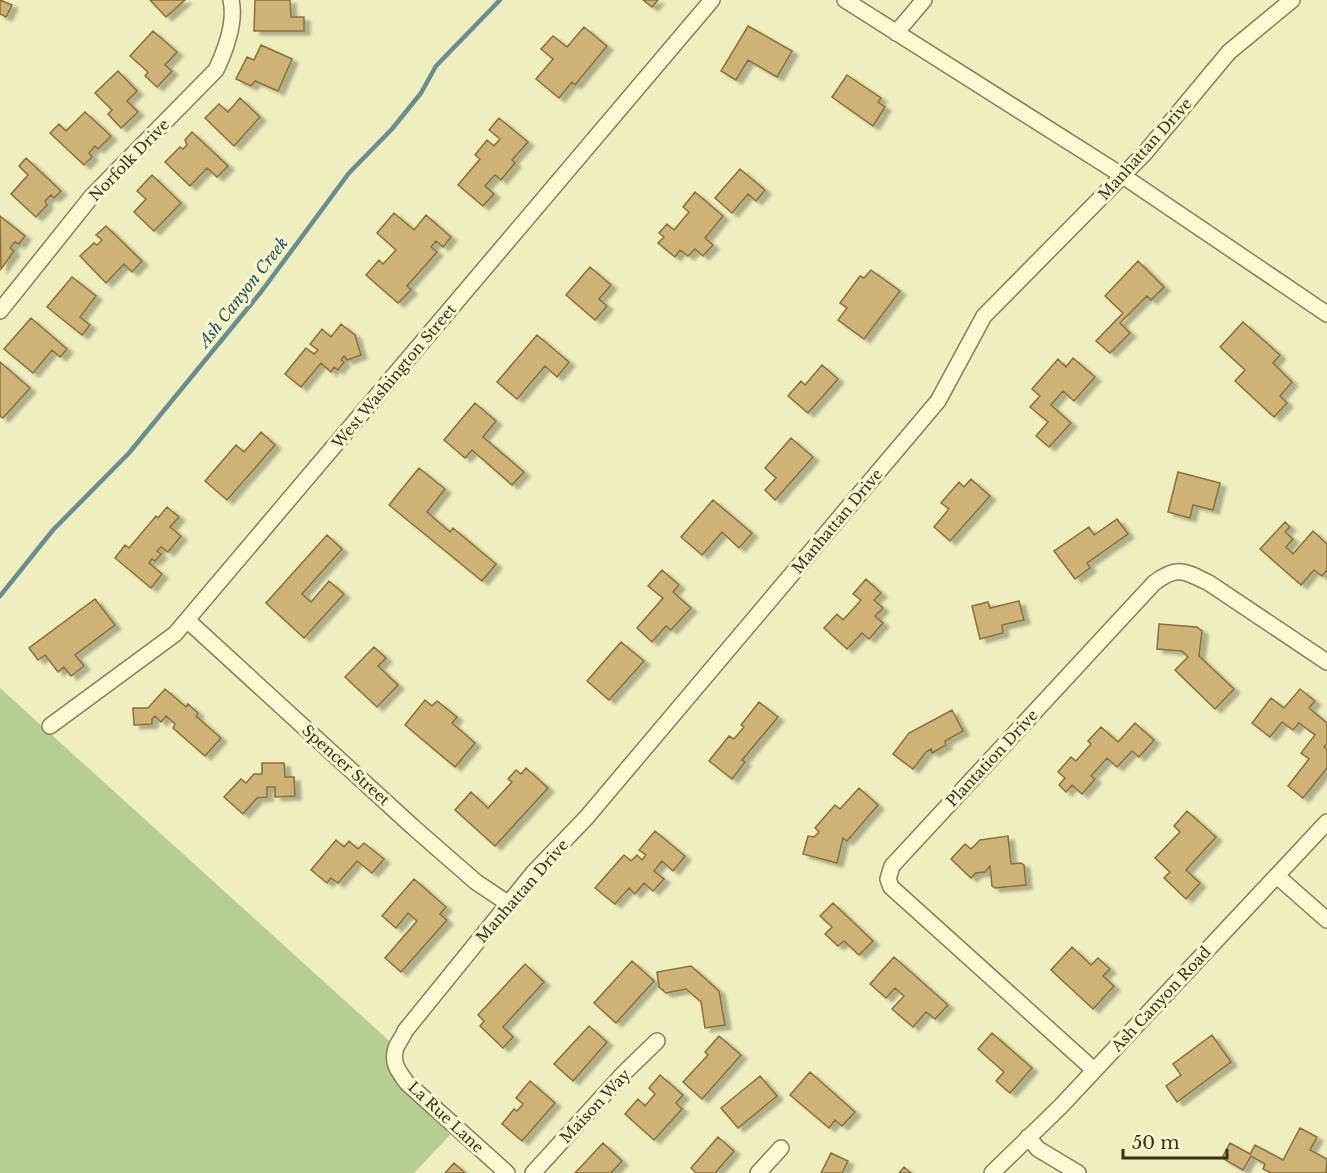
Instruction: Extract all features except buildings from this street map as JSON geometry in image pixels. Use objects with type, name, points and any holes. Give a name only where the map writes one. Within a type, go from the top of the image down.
[{"type":"street","name":"Norfolk Drive","points":[[0,311],[92,196],[216,70],[224,52],[230,26],[231,0]]},
{"type":"street","name":"West Washington Street","points":[[50,726],[175,634],[188,620],[712,0]]},
{"type":"street","points":[[845,0],[1123,176],[1327,314]]},
{"type":"street","points":[[896,33],[924,0]]},
{"type":"street","name":"Manhattan Drive","points":[[394,1056],[405,1031],[534,872],[586,818],[938,401],[984,316],[1123,176],[1229,52],[1292,0]]},
{"type":"street","name":"Plantation Drive","points":[[1094,1070],[943,936],[891,886],[888,879],[892,866],[1154,583],[1168,572],[1189,573],[1209,583],[1327,662]]},
{"type":"street","name":"Spencer Street","points":[[188,620],[476,882],[509,904]]},
{"type":"street","name":"Ash Canyon Road","points":[[992,1173],[1061,1106],[1327,822]]},
{"type":"street","points":[[1277,876],[1327,920]]},
{"type":"street","name":"Maison Way","points":[[533,1173],[623,1074],[657,1041]]},
{"type":"street","name":"La Rue Lane","points":[[394,1056],[396,1068],[408,1083],[507,1173]]},
{"type":"street","points":[[1028,1137],[1038,1149],[1078,1173]]},
{"type":"street","points":[[758,1173],[781,1148]]},
{"type":"green space","points":[[0,688],[396,1047],[408,1083],[450,1135],[414,1173],[0,1173]]},
{"type":"waterway","name":"Ash Canyon Creek","points":[[0,596],[53,530],[129,453],[261,292],[349,173],[392,129],[421,93],[436,66],[500,0]]}]
